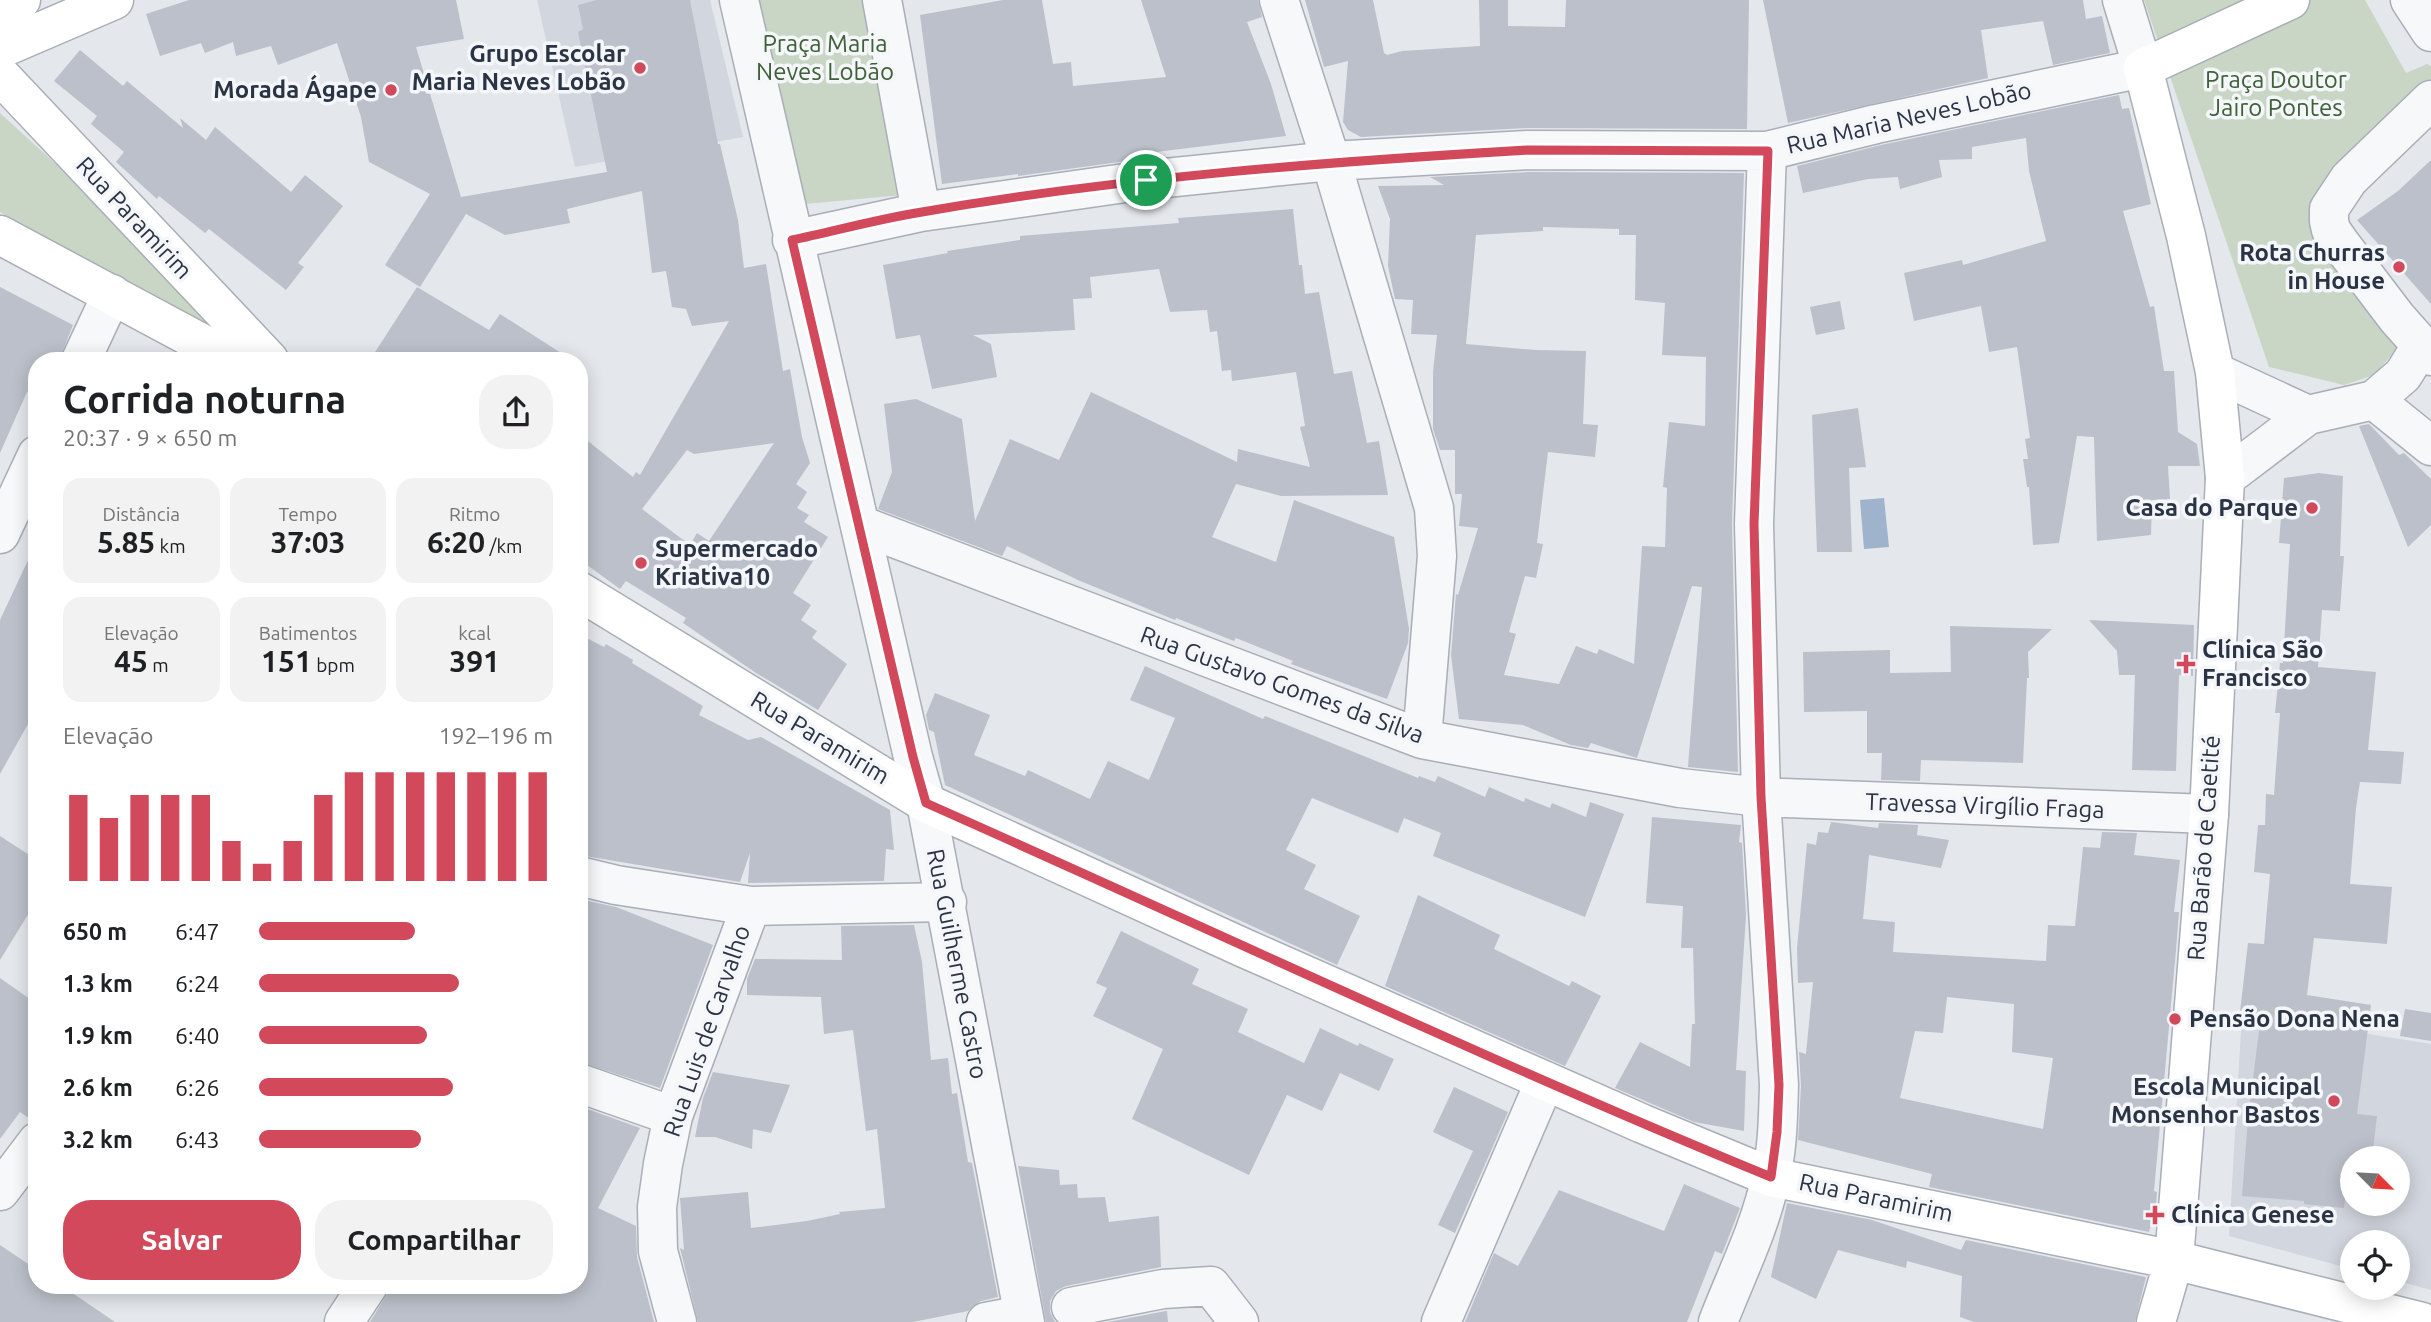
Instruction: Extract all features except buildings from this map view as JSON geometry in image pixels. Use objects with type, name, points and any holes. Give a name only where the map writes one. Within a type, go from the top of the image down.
[{"type":"main road","points":[[0,9],[21,0]]},
{"type":"main road","points":[[0,49],[114,0]]},
{"type":"main road","points":[[2215,372],[2186,236],[2143,68],[2290,0]]},
{"type":"main road","name":"Rua Paramirim","points":[[0,75],[261,352]]},
{"type":"main road","points":[[0,235],[218,352]]},
{"type":"main road","name":"Rua Barão de Caetité","points":[[2157,1322],[2174,1260],[2209,814],[2225,478],[2215,372]]},
{"type":"main road","name":"Rua Paramirim","points":[[588,596],[926,803],[1244,948],[1771,1177],[2174,1260],[2421,1322]]},
{"type":"street","points":[[739,0],[792,240],[921,212],[882,0]]},
{"type":"street","points":[[1279,0],[1331,161],[1434,508],[1437,556],[1422,739]]},
{"type":"street","points":[[2122,0],[2143,68]]},
{"type":"street","points":[[2410,0],[2431,32]]},
{"type":"street","name":"Rua Maria Neves Lobão","points":[[921,212],[1146,180],[1331,161],[1528,150],[1768,151],[1877,124],[2143,68]]},
{"type":"street","points":[[2225,478],[2308,415],[2374,400],[2426,351],[2397,318],[2331,230],[2329,209],[2349,179],[2431,100]]},
{"type":"street","points":[[1718,1322],[1753,1233],[1771,1177],[1777,1132],[1779,1085],[1761,797],[1754,524],[1768,151]]},
{"type":"street","name":"Rua Guilherme Castro","points":[[792,240],[926,803],[947,902],[1024,1319]]},
{"type":"street","points":[[85,352],[112,294]]},
{"type":"street","points":[[2215,372],[2308,415]]},
{"type":"street","points":[[2374,400],[2426,435]]},
{"type":"street","points":[[0,534],[28,474]]},
{"type":"street","name":"Rua Gustavo Gomes da Silva","points":[[860,525],[1422,739],[1680,788],[1761,797]]},
{"type":"street","name":"Travessa Virgílio Fraga","points":[[1761,797],[2209,814]]},
{"type":"street","points":[[588,878],[751,906],[947,902]]},
{"type":"street","name":"Rua Luis de Carvalho","points":[[677,1322],[658,1251],[657,1207],[673,1116],[751,906]]},
{"type":"street","points":[[1441,1322],[1545,1081]]},
{"type":"street","points":[[588,1086],[673,1116]]},
{"type":"street","points":[[0,1191],[28,1154]]},
{"type":"street","points":[[1071,1307],[1163,1289],[1211,1286],[1239,1322]]},
{"type":"street","points":[[344,1322],[362,1294]]},
{"type":"street","points":[[986,1322],[1024,1319]]},
{"type":"shaded area","name":"Grupo Escolar Maria Neves Lobão","points":[[537,0],[710,0],[743,137],[575,167]]},
{"type":"shaded area","name":"Escola Municipal Monsenhor Bastos","points":[[2242,1014],[2431,1044],[2431,1290],[2410,1284],[2410,1230],[2340,1230],[2340,1266],[2229,1236]]},
{"type":"green space","name":"Praça Maria Neves Lobão","points":[[759,0],[867,0],[902,195],[805,204]]},
{"type":"green space","name":"Praça Doutor Jairo Pontes","points":[[2144,0],[2365,0],[2406,73],[2427,64],[2431,66],[2431,81],[2396,108],[2348,153],[2309,205],[2316,238],[2399,346],[2374,375],[2344,385],[2269,367]]},
{"type":"green space","points":[[0,113],[261,352],[239,352],[0,212]]},
{"type":"water","points":[[1884,498],[1889,547],[1864,549],[1860,500]]},
{"type":"place","name":"Grupo Escolar Maria Neves Lobão","points":[[640,68]]},
{"type":"place","name":"Morada Ágape","points":[[391,90]]},
{"type":"place","name":"Rota Churras in House","points":[[2399,267]]},
{"type":"place","name":"Casa do Parque","points":[[2312,508]]},
{"type":"place","name":"Supermercado Kriativa10","points":[[641,563]]},
{"type":"place","name":"Clínica São Francisco","points":[[2186,664]]},
{"type":"place","name":"Pensão Dona Nena","points":[[2175,1019]]},
{"type":"place","name":"Escola Municipal Monsenhor Bastos","points":[[2334,1101]]},
{"type":"place","name":"Clínica Genese","points":[[2155,1215]]},
{"type":"route","points":[[1528,150],[1768,151],[1754,524],[1761,797],[1779,1085],[1771,1177],[1643,1124],[1244,948],[926,803],[792,240],[921,212],[1146,180],[1331,161],[1528,150]]}]
